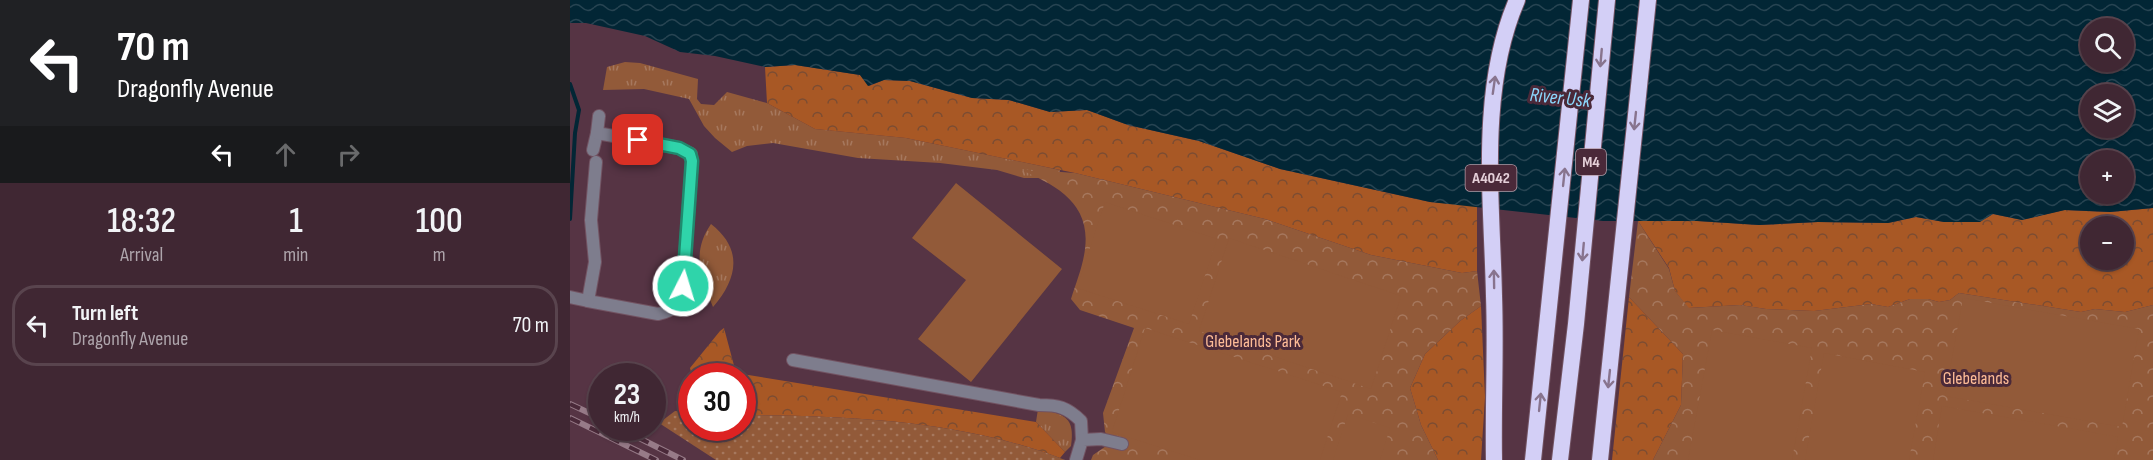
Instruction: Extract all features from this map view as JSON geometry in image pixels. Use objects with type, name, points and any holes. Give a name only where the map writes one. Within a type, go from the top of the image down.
[{"type":"highway","name":"A4042","points":[[1494,459],[1492,97],[1497,62],[1508,21],[1517,0]]},
{"type":"highway","name":"M4","points":[[1533,460],[1581,0]]},
{"type":"highway","name":"M4","points":[[1560,460],[1576,324],[1607,0]]},
{"type":"highway","points":[[1600,460],[1648,0]]},
{"type":"street","points":[[588,301],[595,262],[591,220],[599,116]]},
{"type":"street","points":[[570,297],[658,314],[675,307],[680,299],[683,286],[692,161],[690,154],[679,148],[597,132]]},
{"type":"street","points":[[793,360],[1039,405],[1059,405],[1081,421],[1082,440],[1076,460]]},
{"type":"street","points":[[1082,440],[1101,439],[1122,444]]},
{"type":"green space","points":[[625,62],[640,63],[698,79],[697,99],[701,104],[714,105],[727,92],[767,103],[815,129],[906,138],[1060,170],[1058,178],[1024,178],[997,170],[940,163],[858,158],[773,143],[747,146],[732,152],[704,126],[689,99],[644,89],[603,90],[607,67]]},
{"type":"green space","points":[[795,65],[860,75],[869,86],[884,80],[910,81],[972,98],[1009,100],[1050,112],[1087,110],[1128,125],[1199,141],[1280,169],[1430,202],[1477,206],[1477,271],[1462,273],[1371,255],[1265,219],[1075,173],[906,138],[815,129],[767,103],[765,67]]},
{"type":"green space","name":"Glebelands Park","points":[[1019,169],[1075,173],[1265,219],[1371,255],[1462,273],[1477,271],[1481,306],[1460,321],[1425,354],[1410,388],[1421,425],[1438,460],[1091,460],[1093,455],[1112,442],[1105,432],[1103,413],[1134,328],[1080,310],[1071,299],[1085,249],[1082,219],[1068,197]]},
{"type":"green space","points":[[956,183],[1062,269],[971,382],[918,339],[966,280],[912,238]]},
{"type":"green space","points":[[1105,202],[1217,239],[1189,324],[1077,288]]},
{"type":"green space","points":[[2153,208],[2153,305],[2125,312],[2095,309],[2081,312],[1959,293],[1950,300],[1939,302],[1928,299],[1910,299],[1888,307],[1871,304],[1814,311],[1766,309],[1740,305],[1688,308],[1675,291],[1669,268],[1638,221],[1697,221],[1759,225],[1818,222],[1888,223],[1916,217],[1944,222],[1979,222],[1993,214],[2022,220],[2064,210],[2110,212]]},
{"type":"green space","name":"Glebelands","points":[[1638,221],[1669,269],[1675,291],[1689,308],[1740,305],[1766,309],[1814,311],[1871,304],[1888,307],[1910,299],[1928,299],[1939,302],[1950,300],[1959,293],[2081,312],[2095,309],[2125,312],[2153,305],[2153,460],[1653,460],[1681,405],[1683,354],[1629,297]]},
{"type":"green space","points":[[711,224],[728,243],[733,264],[728,285],[713,307],[700,265],[701,245]]},
{"type":"green space","points":[[1229,238],[1401,296],[1371,389],[1199,331]]},
{"type":"green space","points":[[1629,297],[1683,354],[1681,405],[1653,460],[1612,460]]},
{"type":"green space","points":[[1963,298],[2139,329],[2122,427],[1945,396]]},
{"type":"green space","points":[[1481,306],[1485,397],[1481,460],[1438,460],[1421,425],[1410,388],[1425,354],[1460,321]]},
{"type":"green space","points":[[724,328],[733,363],[694,363]]},
{"type":"green space","points":[[1145,328],[1342,392],[1320,460],[1200,460],[1112,432]]},
{"type":"green space","points":[[1712,330],[1812,348],[1792,460],[1688,460]]},
{"type":"green space","points":[[1824,353],[1925,372],[1909,460],[1805,460]]},
{"type":"green space","points":[[756,376],[1036,422],[1065,452],[1060,458],[1022,445],[944,428],[823,417],[756,415]]},
{"type":"green space","points":[[1942,406],[2118,437],[2114,460],[1933,460]]},
{"type":"green space","points":[[1038,409],[1066,418],[1072,436],[1071,446],[1065,452],[1036,422]]},
{"type":"green space","points":[[678,411],[678,435],[666,428],[666,418]]},
{"type":"green space","points":[[1348,414],[1390,428],[1380,460],[1333,460]]},
{"type":"green space","points":[[756,415],[865,419],[947,428],[987,436],[1065,460],[716,460],[687,441],[756,441]]},
{"type":"water","name":"River Usk","points":[[570,0],[2153,0],[2153,208],[2110,212],[2065,210],[2022,220],[1993,214],[1980,222],[1944,222],[1916,217],[1888,223],[1818,222],[1759,225],[1697,221],[1603,221],[1430,202],[1280,169],[1199,141],[1128,125],[1087,110],[1050,112],[1009,100],[972,98],[910,81],[884,80],[868,86],[860,75],[795,65],[765,67],[715,56],[680,52],[645,36],[586,23],[570,23]]},
{"type":"waterway","points":[[570,84],[579,110],[575,133],[570,219]]},
{"type":"railway","points":[[570,404],[588,412]]},
{"type":"railway","points":[[570,418],[656,460]]},
{"type":"railway","points":[[645,441],[683,460]]},
{"type":"route","points":[[638,140],[679,148],[690,154],[692,161],[683,286]]}]
